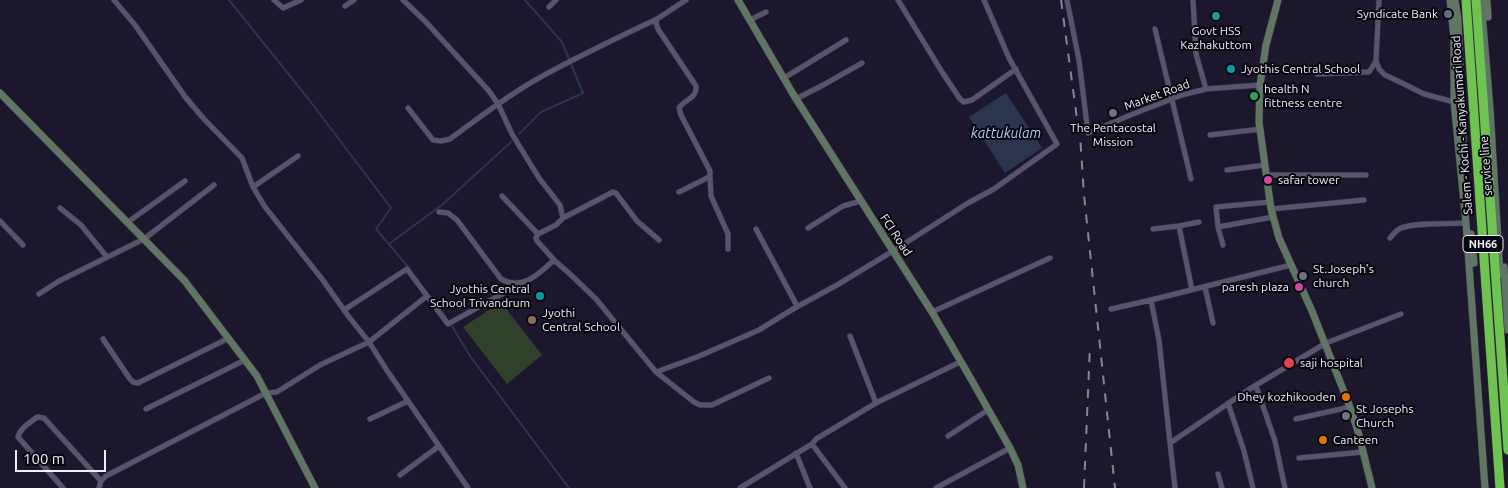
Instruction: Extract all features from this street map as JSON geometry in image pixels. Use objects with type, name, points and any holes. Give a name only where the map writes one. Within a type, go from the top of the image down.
[{"type":"highway","name":"Salem - Kochi - Kanyakumari Road","points":[[1466,0],[1500,488]]},
{"type":"highway","name":"Salem - Kochi - Kanyakumari Road","points":[[1476,0],[1508,450]]},
{"type":"main road","name":"FCI Road","points":[[738,0],[860,201],[932,312],[1010,448],[1018,465],[1023,488]]},
{"type":"main road","points":[[1278,0],[1266,45],[1260,85],[1259,122],[1271,210],[1279,238],[1326,343],[1350,407],[1372,488]]},
{"type":"main road","points":[[1450,0],[1454,38],[1454,102],[1466,223],[1485,488]]},
{"type":"main road","points":[[1455,0],[1463,147],[1473,250],[1479,358],[1490,488]]},
{"type":"main road","points":[[1482,0],[1508,392]]},
{"type":"main road","name":"service line","points":[[1487,0],[1508,330]]},
{"type":"main road","points":[[0,93],[184,280],[257,376],[315,488]]},
{"type":"street","points":[[114,0],[135,25],[184,96],[242,158],[253,187],[265,207],[369,342],[468,488]]},
{"type":"street","points":[[274,0],[283,8],[301,0]]},
{"type":"street","points":[[345,6],[354,0]]},
{"type":"street","points":[[403,0],[489,91],[539,178],[560,205],[564,218]]},
{"type":"street","points":[[549,7],[556,0]]},
{"type":"street","points":[[408,108],[433,140],[450,139],[532,82],[657,20],[686,0]]},
{"type":"street","points":[[898,0],[942,72],[964,102],[972,100],[1016,69]]},
{"type":"street","points":[[656,372],[697,357],[759,330],[994,189],[1057,144],[1009,58],[984,0]]},
{"type":"street","name":"Market Road","points":[[1067,0],[1080,60],[1088,133],[1133,114],[1206,89],[1196,54],[1193,0]]},
{"type":"street","points":[[1379,0],[1376,62],[1379,69],[1385,75],[1424,94],[1454,102]]},
{"type":"street","points":[[750,20],[766,12]]},
{"type":"street","points":[[657,20],[658,29],[696,86],[694,97],[681,104],[679,108],[680,114],[710,170],[711,196],[728,234],[728,250]]},
{"type":"street","points":[[1155,29],[1191,179]]},
{"type":"street","points":[[784,78],[846,40]]},
{"type":"street","points":[[1317,74],[1369,72],[1376,62]]},
{"type":"street","points":[[796,98],[862,63]]},
{"type":"street","points":[[1206,89],[1260,85]]},
{"type":"street","points":[[1210,135],[1261,129]]},
{"type":"street","points":[[253,187],[298,156]]},
{"type":"street","points":[[1227,170],[1265,165]]},
{"type":"street","points":[[1266,175],[1366,175]]},
{"type":"street","points":[[679,192],[710,176]]},
{"type":"street","points":[[128,222],[185,181]]},
{"type":"street","points":[[39,294],[59,280],[144,239],[214,185]]},
{"type":"street","points":[[659,240],[637,222],[616,193],[613,192],[564,218],[556,225],[538,234],[536,238],[554,260],[596,299],[656,372],[686,397],[700,405],[712,404],[769,378]]},
{"type":"street","points":[[502,196],[538,234]]},
{"type":"street","points":[[1223,245],[1218,227],[1216,207],[1271,210],[1364,200]]},
{"type":"street","points":[[808,228],[843,206],[860,201]]},
{"type":"street","points":[[60,208],[81,225],[107,257]]},
{"type":"street","points":[[1218,227],[1271,210]]},
{"type":"street","points":[[439,212],[448,213],[457,220],[501,279],[507,282],[528,281],[538,275],[554,260]]},
{"type":"street","points":[[0,220],[0,226]]},
{"type":"street","points":[[0,220],[23,244]]},
{"type":"street","points":[[1154,229],[1200,222]]},
{"type":"street","points":[[1390,238],[1399,229],[1404,227],[1466,223]]},
{"type":"street","points":[[1179,226],[1192,290]]},
{"type":"street","points":[[756,229],[797,306]]},
{"type":"street","points":[[932,312],[1050,258]]},
{"type":"street","points":[[1111,309],[1291,265]]},
{"type":"street","points":[[344,310],[407,269],[448,324],[511,289]]},
{"type":"street","points":[[1205,287],[1213,323]]},
{"type":"street","points":[[99,488],[101,481],[106,476],[266,393],[277,392],[320,365],[369,342],[427,296]]},
{"type":"street","points":[[1151,300],[1159,340],[1175,488]]},
{"type":"street","points":[[1170,442],[1228,403],[1326,343],[1401,314]]},
{"type":"street","points":[[850,336],[876,403]]},
{"type":"street","points":[[103,339],[130,379],[138,383],[228,338]]},
{"type":"street","points":[[146,409],[245,360]]},
{"type":"street","points":[[743,487],[812,444],[816,439],[876,403],[960,362]]},
{"type":"street","points":[[1256,386],[1275,441],[1285,488]]},
{"type":"street","points":[[370,419],[408,401]]},
{"type":"street","points":[[1228,403],[1244,450],[1253,488]]},
{"type":"street","points":[[1296,419],[1350,407]]},
{"type":"street","points":[[948,436],[988,410]]},
{"type":"street","points":[[62,488],[18,437],[23,429],[37,418],[44,418],[101,481]]},
{"type":"street","points":[[812,444],[844,488]]},
{"type":"street","points":[[400,476],[439,446]]},
{"type":"street","points":[[936,488],[1010,448]]},
{"type":"street","points":[[1299,458],[1363,452]]},
{"type":"street","points":[[796,453],[810,488]]},
{"type":"street","points":[[1218,474],[1222,488]]},
{"type":"green space","points":[[501,302],[542,355],[507,384],[463,327]]},
{"type":"water","name":"kattukulam","points":[[1006,93],[1042,148],[1005,173],[969,117]]},
{"type":"waterway","points":[[229,0],[307,97],[391,208],[376,229],[409,268]]},
{"type":"waterway","points":[[519,134],[541,112],[583,93],[562,42],[525,0]]},
{"type":"waterway","points":[[389,244],[443,204],[511,142]]},
{"type":"waterway","points":[[431,297],[446,317]]},
{"type":"waterway","points":[[452,326],[470,356],[569,488]]},
{"type":"railway","points":[[1061,0],[1080,135],[1084,195],[1115,488]]},
{"type":"railway","points":[[1084,488],[1090,345]]},
{"type":"place","name":"Syndicate Bank","points":[[1448,14]]},
{"type":"place","name":"Govt HSS Kazhakuttom","points":[[1216,16]]},
{"type":"place","name":"Jyothis Central School","points":[[1231,69]]},
{"type":"place","name":"health N fittness centre","points":[[1254,96]]},
{"type":"place","name":"The Pentacostal Mission","points":[[1113,113]]},
{"type":"place","name":"safar tower","points":[[1268,180]]},
{"type":"place","name":"St.Joseph's church","points":[[1303,276]]},
{"type":"place","name":"paresh plaza","points":[[1299,287]]},
{"type":"place","name":"Jyothis Central School Trivandrum","points":[[540,296]]},
{"type":"place","name":"Jyothi Central School","points":[[532,320]]},
{"type":"place","name":"saji hospital","points":[[1289,363]]},
{"type":"place","name":"Dhey kozhikooden","points":[[1346,397]]},
{"type":"place","name":"St Josephs Church","points":[[1346,416]]},
{"type":"place","name":"Canteen","points":[[1323,440]]}]
